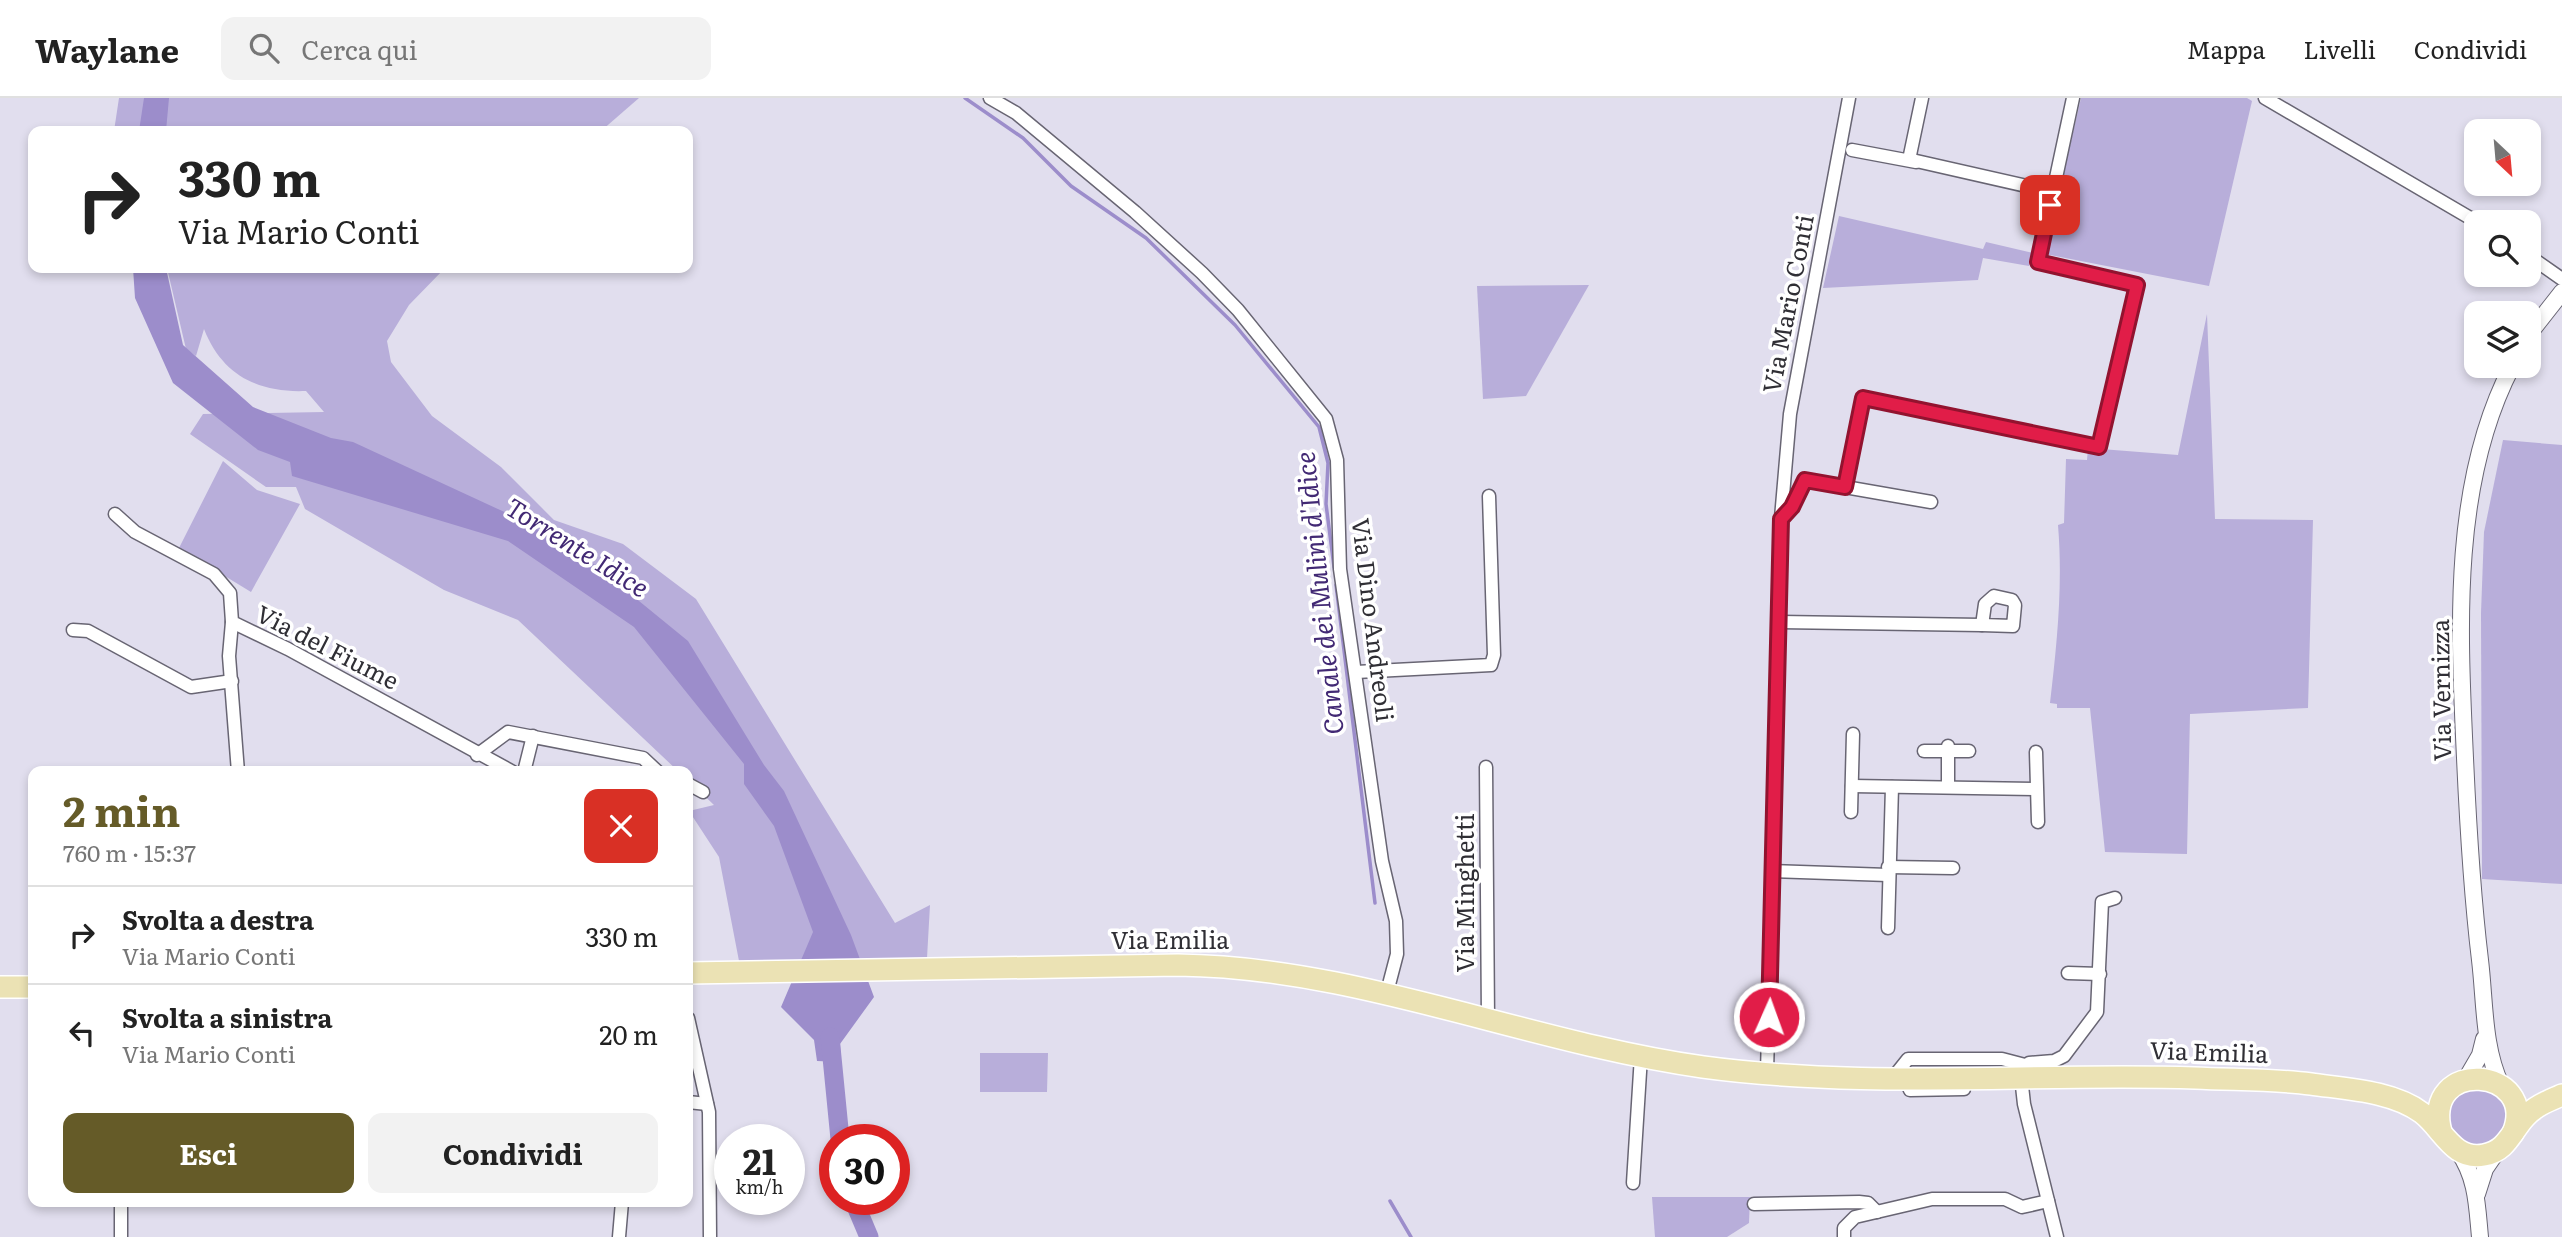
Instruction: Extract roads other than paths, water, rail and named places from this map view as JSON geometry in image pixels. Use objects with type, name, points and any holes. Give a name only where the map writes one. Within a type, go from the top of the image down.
[{"type":"main road","name":"Via Emilia","points":[[693,973],[1217,966],[1287,973],[1641,1056],[1704,1067],[1767,1073],[1899,1079],[1971,1078],[2023,1071],[2087,1076],[2298,1083],[2395,1100],[2424,1098],[2457,1085],[2490,1079],[2504,1088],[2529,1096],[2562,1095]]},
{"type":"main road","points":[[0,987],[28,987]]},
{"type":"main road","points":[[2441,1132],[2439,1110],[2457,1085]]},
{"type":"main road","points":[[2458,1151],[2479,1156],[2505,1143],[2516,1108],[2504,1088]]},
{"type":"main road","name":"Via Emilia","points":[[2505,1143],[2536,1107],[2562,1095]]},
{"type":"main road","name":"Via Emilia","points":[[2395,1100],[2422,1113],[2458,1151]]},
{"type":"street","name":"Via Dino Andreoli","points":[[990,98],[1026,121],[1202,273],[1238,310],[1326,419],[1337,460],[1337,538],[1382,861],[1396,921],[1397,954],[1386,996]]},
{"type":"street","name":"Via Mario Conti","points":[[1767,1073],[1781,519],[1792,401],[1849,98]]},
{"type":"street","points":[[1916,162],[1910,155],[1922,98]]},
{"type":"street","points":[[1845,487],[1863,398],[2099,447],[2137,285],[2038,262],[2073,98]]},
{"type":"street","points":[[2265,98],[2464,214]]},
{"type":"street","points":[[1852,150],[2053,192]]},
{"type":"street","points":[[2541,264],[2562,279]]},
{"type":"street","points":[[2541,319],[2562,292]]},
{"type":"street","name":"Via Vernizza","points":[[2504,1088],[2493,1069],[2469,847],[2463,702],[2463,592],[2467,522],[2474,482],[2484,435],[2507,378]]},
{"type":"street","points":[[1781,519],[1792,507],[1805,480],[1931,502]]},
{"type":"street","points":[[1356,672],[1491,665],[1494,655],[1489,496]]},
{"type":"street","name":"Via del Fiume","points":[[115,514],[135,532],[214,574],[230,593],[232,622],[391,704],[500,766]]},
{"type":"street","points":[[232,622],[229,656],[238,766]]},
{"type":"street","points":[[1780,622],[1982,625]]},
{"type":"street","points":[[73,630],[88,631],[191,687],[232,681]]},
{"type":"street","points":[[477,755],[508,732],[643,758],[652,766]]},
{"type":"street","points":[[1851,812],[1853,734]]},
{"type":"street","points":[[526,766],[533,736]]},
{"type":"street","points":[[1948,749],[1948,787]]},
{"type":"street","points":[[1924,751],[1969,751]]},
{"type":"street","points":[[2036,752],[2038,822]]},
{"type":"street","name":"Via Minghetti","points":[[1486,767],[1488,1019]]},
{"type":"street","points":[[1852,786],[2036,789]]},
{"type":"street","points":[[693,787],[703,792]]},
{"type":"street","points":[[1888,928],[1892,787]]},
{"type":"street","points":[[1774,872],[1952,868]]},
{"type":"street","points":[[2087,1076],[2076,1068],[2070,1051],[2097,1012],[2102,902],[2115,898]]},
{"type":"street","points":[[2068,973],[2100,974]]},
{"type":"street","name":"Via Vernizza","points":[[2457,1085],[2480,1055],[2486,1019]]},
{"type":"street","points":[[693,1041],[707,1104],[710,1237]]},
{"type":"street","name":"Via Emilia","points":[[1899,1079],[1908,1059],[2002,1059],[2023,1071],[2060,1059],[2070,1051]]},
{"type":"street","points":[[1633,1182],[1641,1056]]},
{"type":"street","points":[[2023,1071],[2057,1237]]},
{"type":"street","points":[[693,1103],[707,1104]]},
{"type":"street","points":[[2477,1194],[2486,1169],[2505,1143]]},
{"type":"street","points":[[2458,1151],[2472,1176],[2477,1194],[2480,1237]]},
{"type":"street","points":[[1844,1237],[1844,1228],[1848,1222],[1932,1199],[2005,1199],[2022,1206],[2048,1201]]},
{"type":"street","points":[[1754,1204],[1859,1202],[1868,1203],[1877,1212]]},
{"type":"street","points":[[121,1207],[121,1237]]},
{"type":"street","points":[[619,1237],[622,1207]]},
{"type":"waterway","name":"Canale dei Mulini d'Idice","points":[[965,98],[1023,138],[1071,186],[1146,238],[1235,325],[1319,427],[1328,463],[1326,504],[1334,567]]},
{"type":"waterway","name":"Canale dei Mulini d'Idice","points":[[1336,585],[1375,903]]},
{"type":"waterway","name":"Torrente Idice","points":[[830,1037],[839,1124]]},
{"type":"waterway","name":"Canale dei Mulini d'Idice","points":[[1390,1201],[1411,1237]]},
{"type":"waterway","name":"Torrente Idice","points":[[860,1215],[869,1237]]}]
